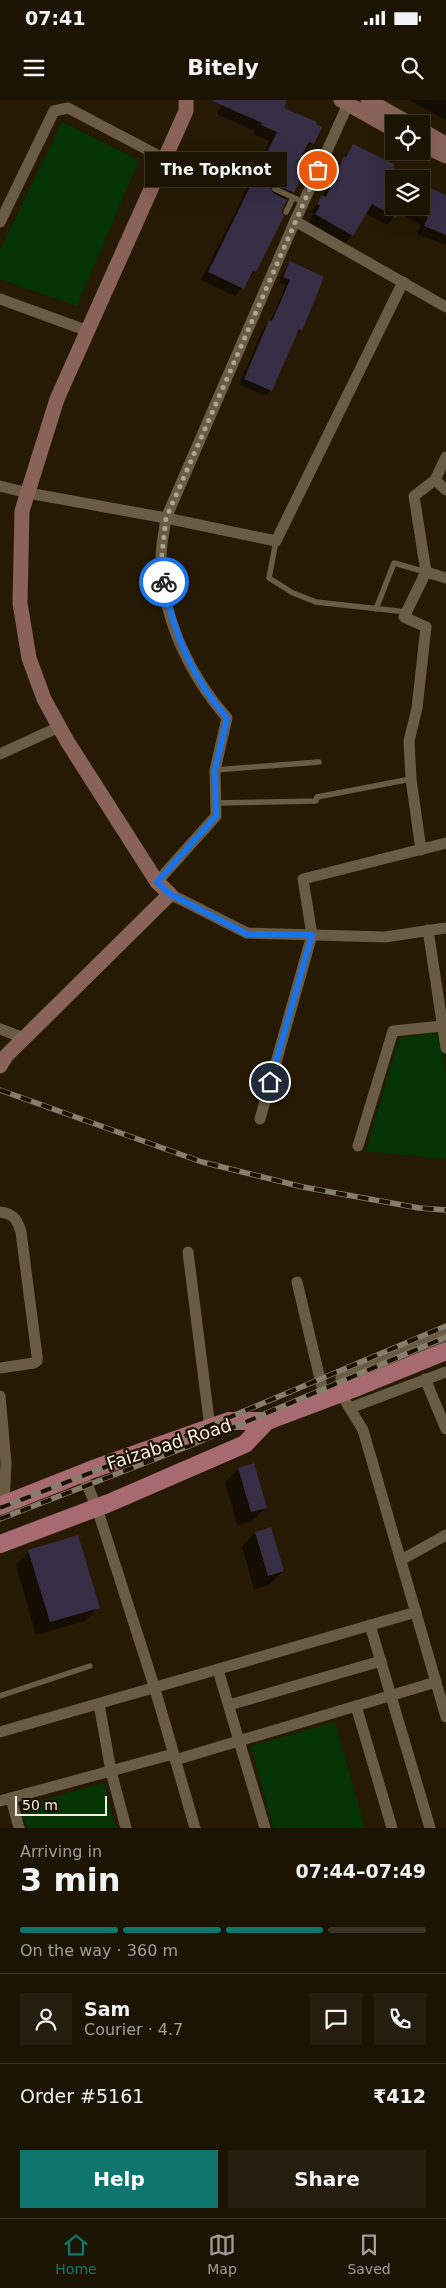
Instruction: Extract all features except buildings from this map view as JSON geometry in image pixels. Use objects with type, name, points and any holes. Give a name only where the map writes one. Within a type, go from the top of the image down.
[{"type":"main road","name":"Faizabad Road","points":[[2,1505],[82,1473],[229,1421],[267,1421],[339,1400],[360,1386],[446,1350]]},
{"type":"main road","points":[[0,1544],[96,1508],[245,1444],[267,1421]]},
{"type":"street","points":[[197,100],[186,106],[57,399],[22,511],[20,603],[29,658],[44,699],[59,727],[157,882],[170,894],[247,934],[385,937],[446,928]]},
{"type":"street","points":[[368,100],[394,115]]},
{"type":"street","points":[[157,882],[216,816],[215,770],[227,718],[209,697],[183,652],[168,606],[161,563],[166,518],[290,216],[346,101],[385,125]]},
{"type":"street","points":[[0,222],[54,111],[68,108],[164,159]]},
{"type":"street","points":[[430,135],[446,144]]},
{"type":"street","points":[[430,148],[446,156]]},
{"type":"street","points":[[290,216],[446,307]]},
{"type":"street","points":[[0,486],[276,541],[404,282]]},
{"type":"street","points":[[0,299],[88,331]]},
{"type":"street","points":[[421,850],[411,779],[409,741],[417,708],[426,627],[404,618],[426,572],[414,496],[435,480],[446,457]]},
{"type":"street","points":[[435,480],[446,490]]},
{"type":"street","points":[[426,572],[446,578]]},
{"type":"street","points":[[0,754],[59,727]]},
{"type":"street","points":[[260,1119],[312,935],[303,879],[446,843]]},
{"type":"street","points":[[0,1066],[6,1056],[170,894]]},
{"type":"street","points":[[428,930],[446,1048]]},
{"type":"street","points":[[358,1146],[393,1031],[442,1026]]},
{"type":"street","points":[[0,1029],[24,1038]]},
{"type":"street","points":[[0,1212],[9,1213],[17,1219],[21,1232],[37,1356],[37,1360],[34,1363],[0,1368]]},
{"type":"street","points":[[188,1252],[210,1428]]},
{"type":"street","points":[[297,1282],[339,1400],[363,1430],[436,1682],[444,1700],[446,1716]]},
{"type":"street","points":[[339,1400],[341,1378],[446,1335]]},
{"type":"street","points":[[339,1400],[446,1372]]},
{"type":"street","points":[[425,1379],[446,1429]]},
{"type":"street","points":[[0,1396],[3,1463],[2,1505]]},
{"type":"street","points":[[82,1473],[96,1508],[154,1689],[195,1828]]},
{"type":"street","points":[[400,1560],[445,1537]]},
{"type":"street","points":[[0,1732],[416,1612]]},
{"type":"street","points":[[370,1626],[430,1828]]},
{"type":"street","points":[[229,1705],[381,1661]]},
{"type":"street","points":[[218,1670],[265,1828]]},
{"type":"street","points":[[19,1828],[6,1799],[110,1771],[239,1741],[436,1682]]},
{"type":"street","points":[[99,1704],[110,1771],[126,1828]]},
{"type":"street","points":[[356,1706],[392,1828]]},
{"type":"lane","points":[[275,189],[298,200]]},
{"type":"lane","points":[[276,541],[269,578],[293,593],[316,602],[407,612]]},
{"type":"lane","points":[[376,609],[394,563],[426,572]]},
{"type":"lane","points":[[215,770],[319,762]]},
{"type":"lane","points":[[216,803],[316,800],[317,797],[411,779]]},
{"type":"lane","points":[[0,1696],[90,1666]]},
{"type":"green space","points":[[62,122],[139,160],[77,306],[0,279],[0,250]]},
{"type":"green space","points":[[440,1032],[446,1076],[446,1159],[366,1151],[399,1038]]},
{"type":"green space","points":[[335,1722],[365,1828],[273,1828],[251,1746]]},
{"type":"green space","points":[[104,1783],[116,1828],[26,1828],[21,1806]]},
{"type":"railway","points":[[0,1090],[202,1162],[303,1187],[419,1208],[446,1210]]},
{"type":"railway","points":[[0,1508],[185,1436],[446,1326]]},
{"type":"railway","points":[[0,1519],[189,1446],[446,1337]]},
{"type":"way so far","points":[[164,582],[161,563],[166,518],[318,170]]},
{"type":"place","name":"The Topknot","points":[[318,170]]},
{"type":"route","points":[[164,582],[168,606],[183,652],[209,697],[227,718],[215,770],[216,816],[157,882],[170,894],[247,934],[312,935],[270,1082]]}]
